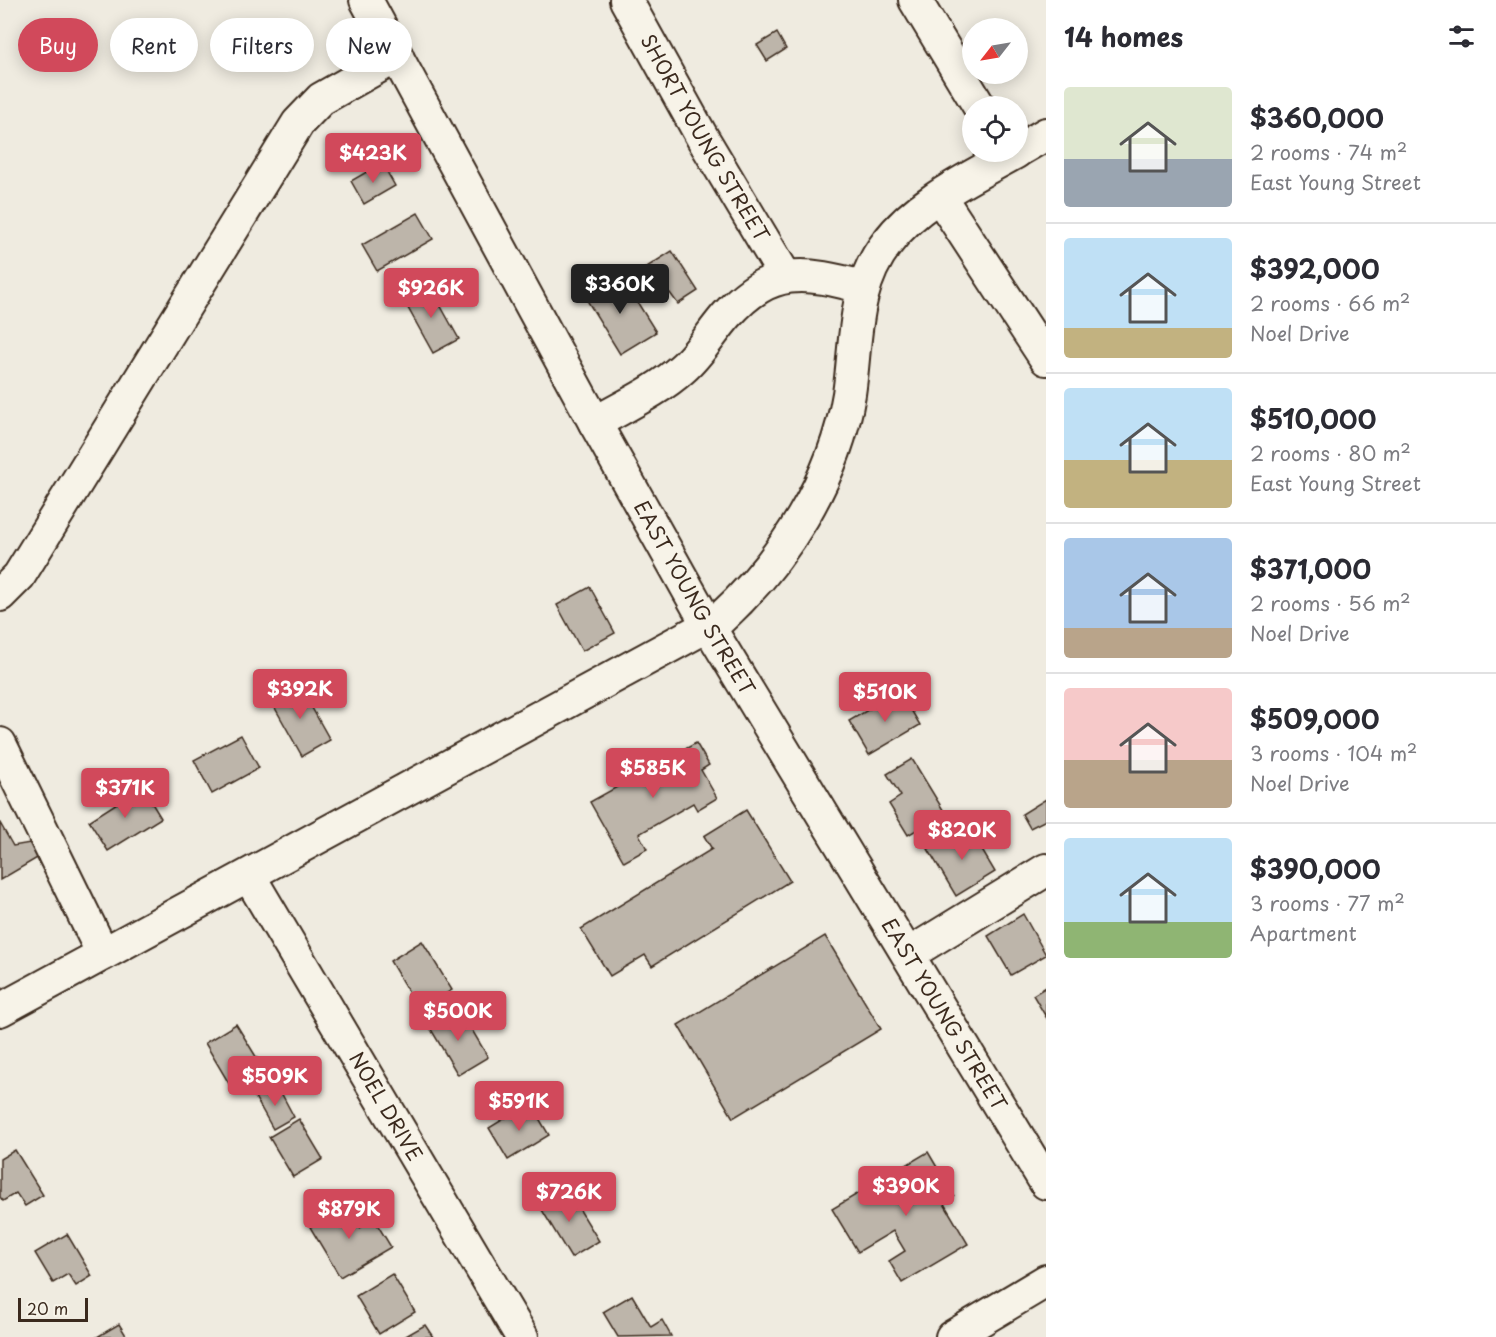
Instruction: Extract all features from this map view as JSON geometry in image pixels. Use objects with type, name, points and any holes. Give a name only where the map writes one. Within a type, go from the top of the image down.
[{"type":"street","name":"EAST YOUNG STREET","points":[[366,0],[376,18]]},
{"type":"street","name":"SHORT YOUNG STREET","points":[[626,0],[702,137],[785,276]]},
{"type":"street","points":[[915,0],[973,96]]},
{"type":"street","points":[[0,595],[19,576],[298,123],[321,99],[369,72]]},
{"type":"street","name":"EAST YOUNG STREET","points":[[406,72],[595,423],[709,627],[909,954],[1041,1164]]},
{"type":"street","points":[[1028,144],[1046,134]]},
{"type":"street","points":[[0,1010],[709,627],[742,599],[779,552],[807,511],[821,482],[844,419],[849,394],[856,322],[863,287],[869,272],[891,238],[909,219],[996,162]]},
{"type":"street","points":[[940,197],[1046,359]]},
{"type":"street","points":[[595,423],[671,378],[689,362],[728,315],[749,294],[785,276],[820,276],[863,287]]},
{"type":"street","points":[[0,744],[104,954]]},
{"type":"street","points":[[909,954],[1046,870]]},
{"type":"street","name":"NOEL DRIVE","points":[[249,876],[522,1337]]},
{"type":"street","points":[[952,1337],[1046,1281]]},
{"type":"building","points":[[777,33],[786,49],[767,61],[757,45]]},
{"type":"building","points":[[382,163],[395,186],[364,204],[351,181]]},
{"type":"building","points":[[418,213],[433,239],[377,271],[362,245]]},
{"type":"building","points":[[672,251],[698,291],[678,304],[670,293],[661,299],[642,270]]},
{"type":"building","points":[[621,276],[656,332],[620,354],[585,297]]},
{"type":"building","points":[[429,285],[459,339],[433,353],[403,299]]},
{"type":"building","points":[[590,587],[615,633],[582,651],[557,605]]},
{"type":"building","points":[[860,674],[871,690],[851,703],[840,687]]},
{"type":"building","points":[[298,683],[330,740],[302,756],[270,699]]},
{"type":"building","points":[[900,691],[920,725],[869,755],[849,721]]},
{"type":"building","points":[[241,735],[259,768],[212,794],[194,760]]},
{"type":"building","points":[[696,743],[709,765],[701,770],[717,798],[697,810],[693,803],[639,834],[647,849],[624,862],[590,802]]},
{"type":"building","points":[[912,759],[945,813],[908,835],[889,804],[901,796],[887,774]]},
{"type":"building","points":[[142,787],[161,818],[108,851],[89,821]]},
{"type":"building","points":[[1046,799],[1046,820],[1030,828],[1022,814]]},
{"type":"building","points":[[746,810],[790,881],[652,966],[645,955],[610,976],[581,929],[712,849],[704,836]]},
{"type":"building","points":[[0,823],[13,846],[30,843],[39,857],[0,880]]},
{"type":"building","points":[[967,825],[995,872],[956,896],[928,849]]},
{"type":"building","points":[[1023,914],[1046,955],[1011,975],[988,936]]},
{"type":"building","points":[[825,936],[881,1029],[733,1118],[678,1025]]},
{"type":"building","points":[[422,941],[452,990],[419,1010],[390,961]]},
{"type":"building","points":[[1046,987],[1046,1017],[1033,995]]},
{"type":"building","points":[[459,1008],[488,1057],[458,1075],[429,1026]]},
{"type":"building","points":[[236,1024],[263,1068],[231,1087],[205,1043]]},
{"type":"building","points":[[277,1085],[294,1117],[273,1129],[255,1097]]},
{"type":"building","points":[[530,1103],[549,1135],[508,1160],[489,1128]]},
{"type":"building","points":[[299,1119],[323,1159],[293,1177],[269,1137]]},
{"type":"building","points":[[15,1150],[43,1195],[25,1206],[16,1193],[3,1201],[0,1197],[0,1159]]},
{"type":"building","points":[[928,1152],[954,1196],[943,1202],[968,1244],[902,1283],[889,1261],[905,1251],[893,1231],[858,1252],[832,1209]]},
{"type":"building","points":[[567,1189],[599,1241],[571,1258],[539,1205]]},
{"type":"building","points":[[346,1205],[360,1228],[374,1219],[391,1247],[340,1277],[310,1227]]},
{"type":"building","points":[[67,1234],[92,1276],[76,1286],[68,1274],[53,1283],[35,1253]]},
{"type":"building","points":[[392,1274],[415,1312],[379,1334],[356,1296]]},
{"type":"building","points":[[632,1295],[651,1327],[662,1320],[671,1336],[618,1337],[603,1312]]},
{"type":"building","points":[[119,1324],[127,1337],[97,1337]]},
{"type":"building","points":[[425,1325],[433,1337],[404,1337]]}]
